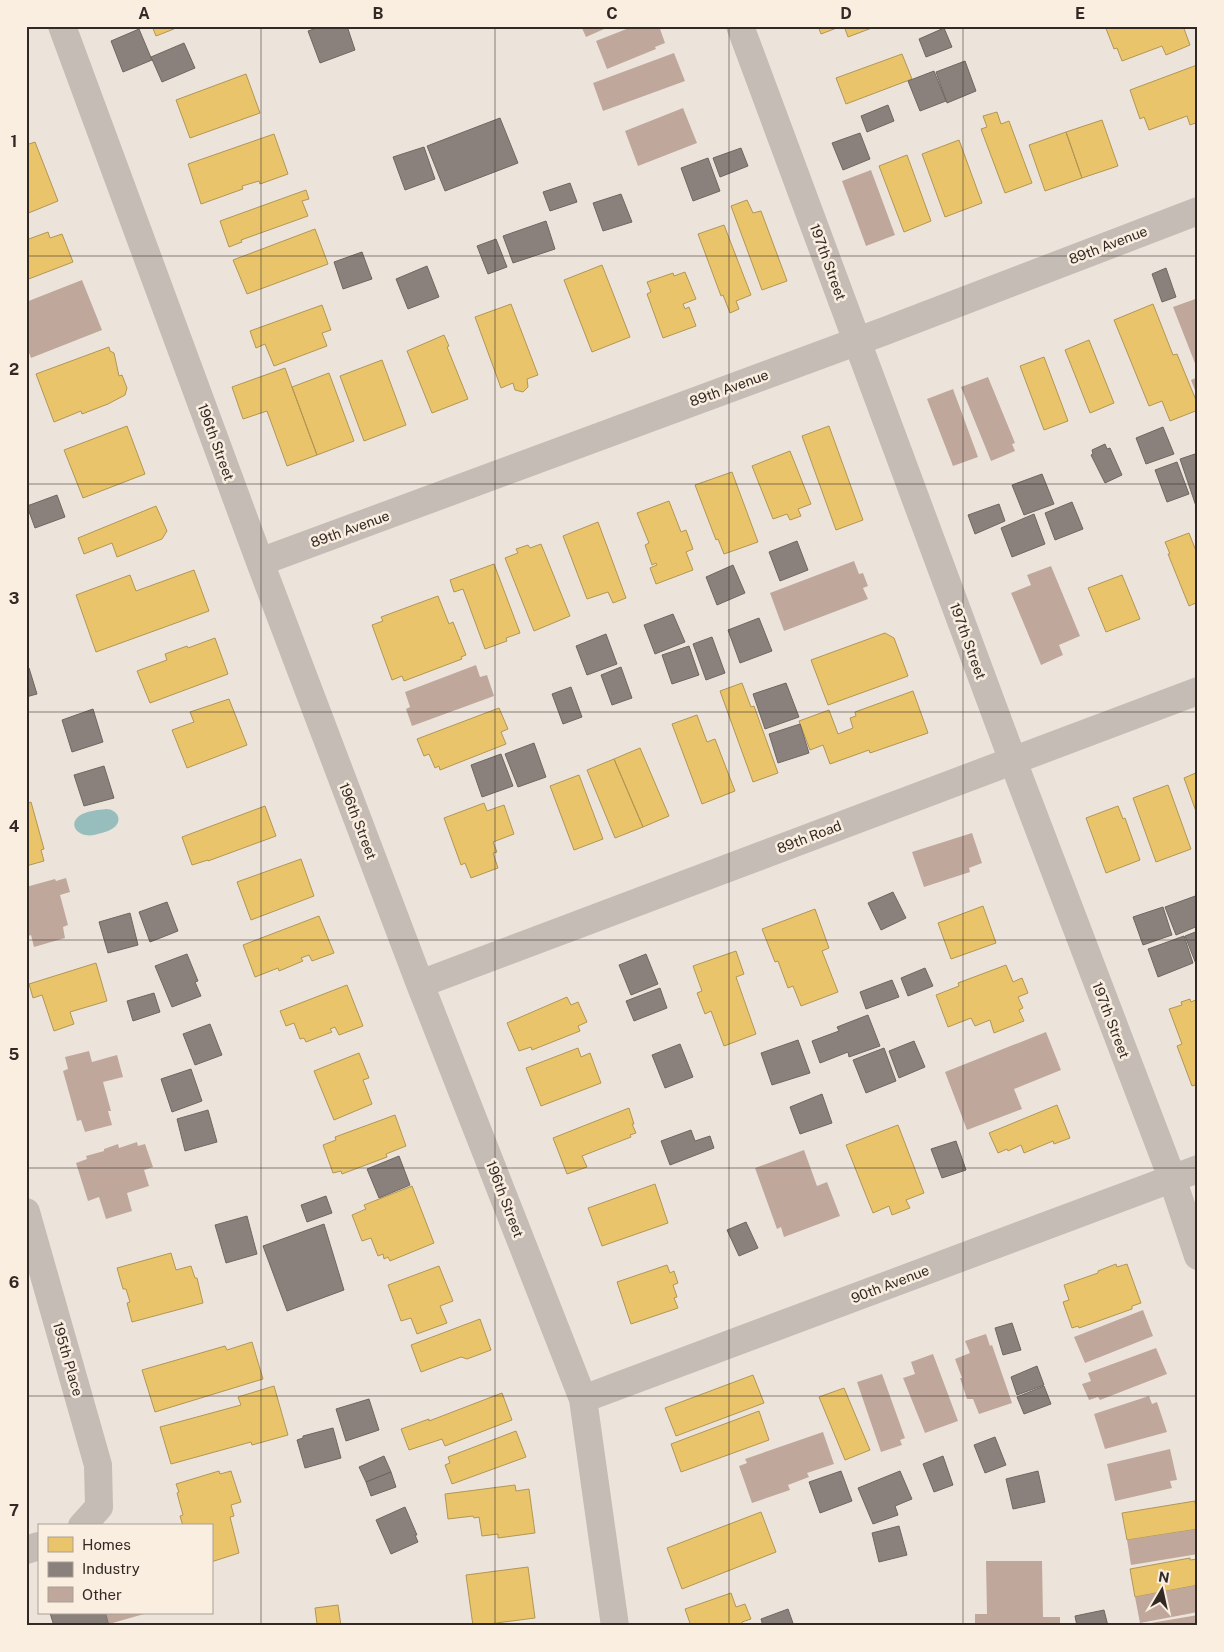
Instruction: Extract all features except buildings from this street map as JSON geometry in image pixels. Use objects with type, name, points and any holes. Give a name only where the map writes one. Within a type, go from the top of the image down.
[{"type":"street","name":"196th Street","points":[[62,26],[260,562],[420,984],[583,1399],[615,1626]]},
{"type":"street","name":"197th Street","points":[[740,26],[1013,761],[1172,1178],[1198,1256]]},
{"type":"street","name":"89th Avenue","points":[[260,562],[857,341],[1198,211]]},
{"type":"street","name":"89th Road","points":[[420,984],[1198,691]]},
{"type":"street","name":"90th Avenue","points":[[583,1399],[1198,1169]]},
{"type":"street","name":"195th Place","points":[[26,1212],[98,1465],[90,1516]]},
{"type":"street","points":[[26,1550],[38,1546]]},
{"type":"water","points":[[106,809],[114,811],[118,816],[118,823],[112,829],[94,835],[84,835],[75,827],[76,820],[82,814]]}]
